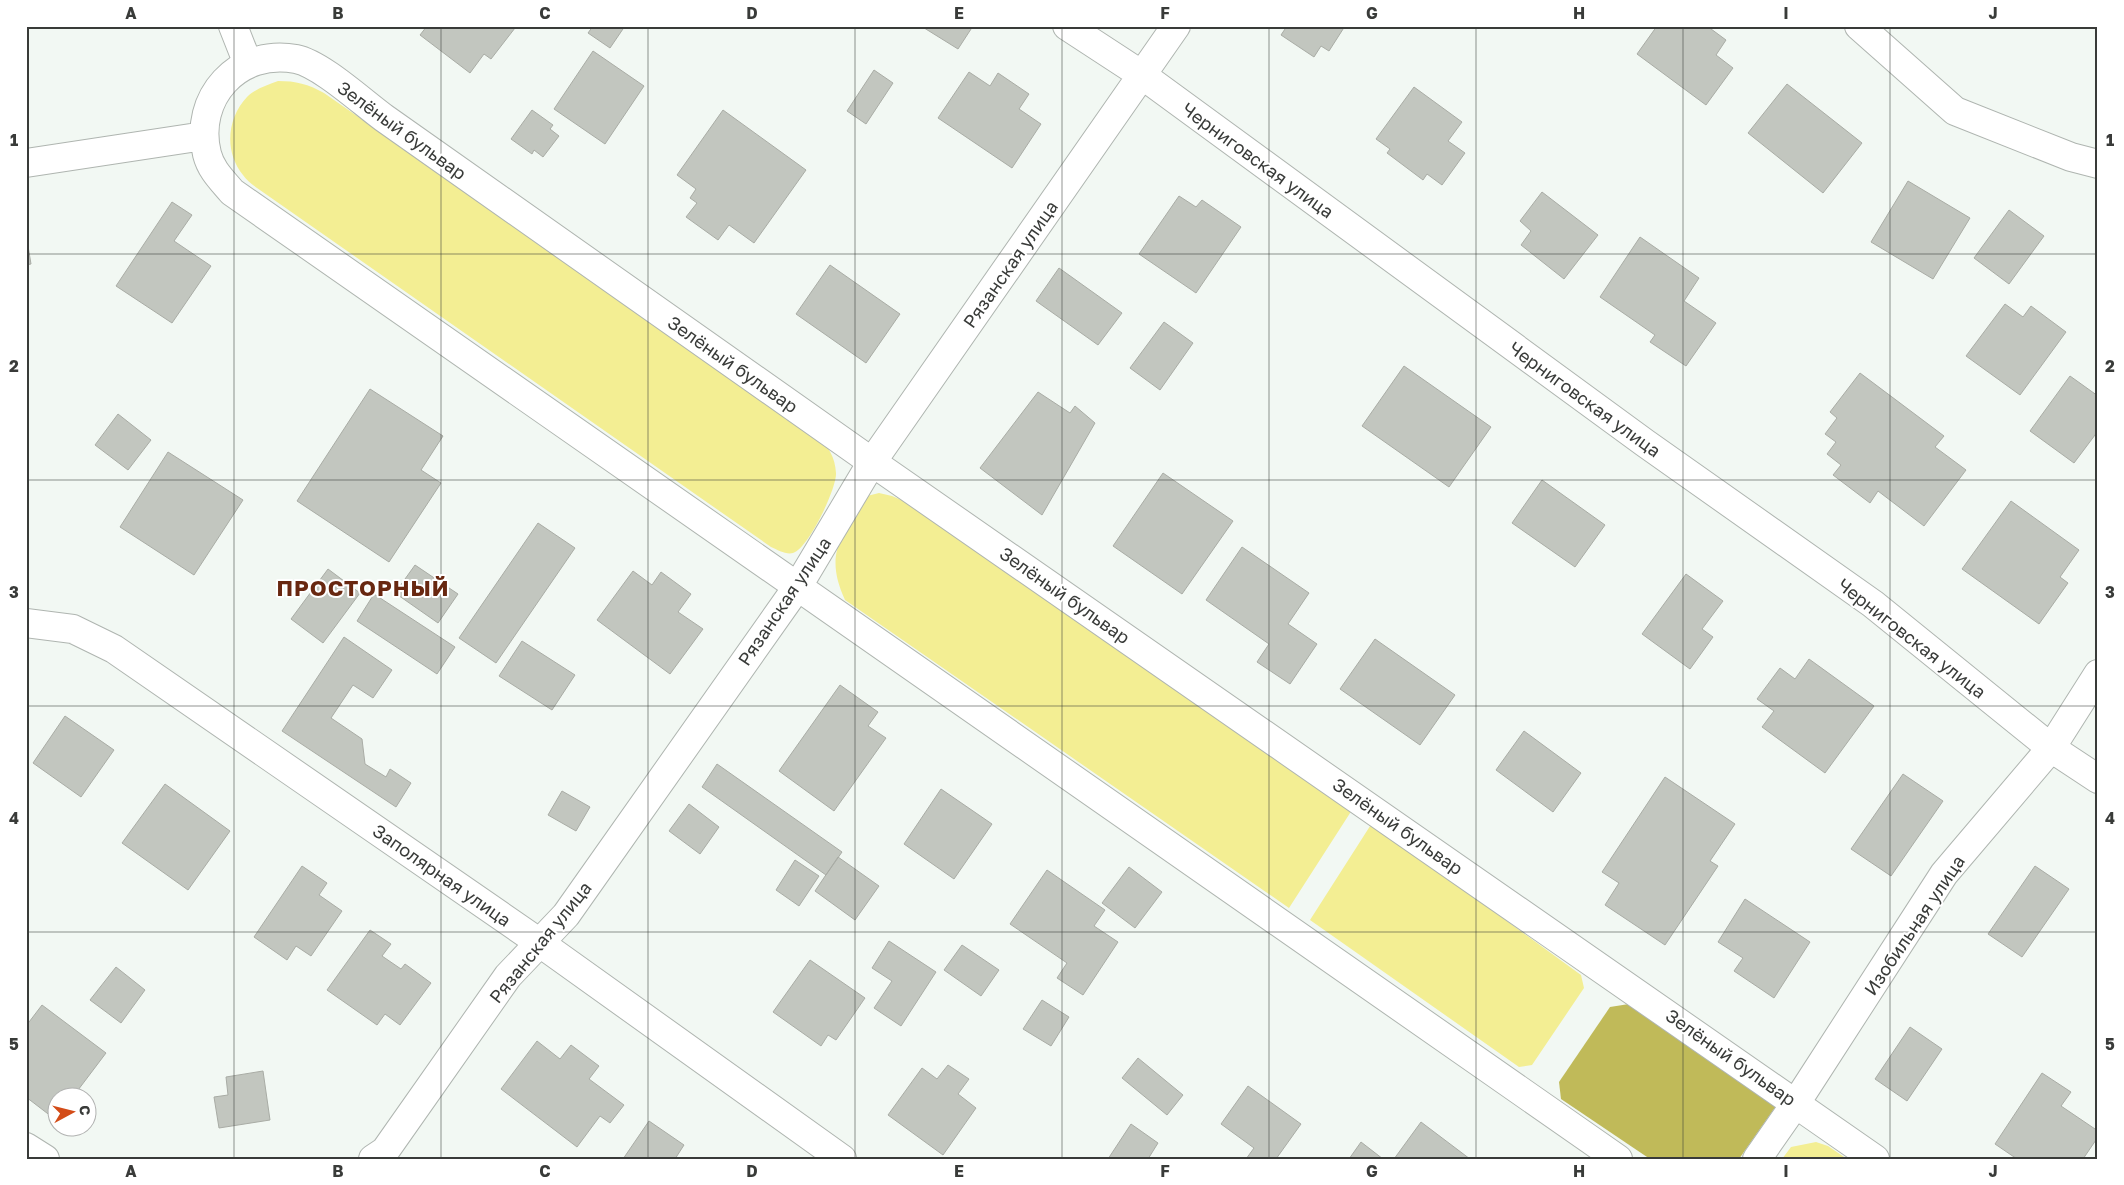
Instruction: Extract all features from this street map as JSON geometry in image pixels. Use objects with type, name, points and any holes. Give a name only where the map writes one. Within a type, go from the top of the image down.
[{"type":"street","points":[[233,26],[248,64],[224,81],[212,97],[206,116],[204,136],[207,156],[215,174],[232,192],[1618,1159]]},
{"type":"street","name":"Черниговская улица","points":[[1067,26],[1142,75],[1645,443],[1873,604],[2052,748],[2098,779]]},
{"type":"street","name":"Рязанская улица","points":[[373,1159],[385,1151],[508,976],[566,915],[798,586],[872,462],[1176,26]]},
{"type":"street","points":[[1859,26],[1955,111],[2071,157],[2098,164]]},
{"type":"street","name":"Зелёный бульвар","points":[[248,64],[257,60],[277,57],[297,59],[315,67],[384,118],[872,462],[1875,1159]]},
{"type":"street","points":[[26,163],[204,136]]},
{"type":"street","name":"Заполярная улица","points":[[26,623],[73,629],[114,650],[540,943],[842,1159]]},
{"type":"street","name":"Изобильная улица","points":[[1758,1159],[1944,874],[2052,748],[2098,674]]},
{"type":"street","points":[[26,1146],[45,1159]]},
{"type":"shaded area","points":[[278,81],[302,84],[324,93],[817,436],[825,444],[833,457],[836,473],[835,481],[827,504],[813,530],[799,549],[793,553],[788,553],[771,547],[247,180],[237,166],[231,146],[230,135],[235,115],[240,105],[250,94],[257,89]]},
{"type":"shaded area","points":[[879,493],[906,502],[1352,810],[1289,908],[845,600],[836,569],[836,556],[839,545],[850,522],[867,496]]},
{"type":"shaded area","points":[[1372,823],[1581,975],[1584,988],[1532,1065],[1519,1067],[1310,920]]},
{"type":"shaded area","points":[[1629,1004],[1776,1106],[1739,1159],[1650,1159],[1561,1099],[1559,1082],[1610,1007]]},
{"type":"shaded area","points":[[1816,1142],[1828,1146],[1847,1159],[1782,1159],[1791,1147]]},
{"type":"building","points":[[427,26],[513,26],[515,28],[491,59],[484,54],[470,73],[420,35]]},
{"type":"building","points":[[593,26],[625,26],[610,48],[588,33]]},
{"type":"building","points":[[921,26],[973,26],[958,49]]},
{"type":"building","points":[[1287,26],[1345,26],[1329,51],[1321,46],[1314,57],[1281,35]]},
{"type":"building","points":[[1657,26],[1707,26],[1726,40],[1716,55],[1733,68],[1706,105],[1637,54]]},
{"type":"building","points":[[593,51],[644,86],[605,144],[554,109]]},
{"type":"building","points":[[874,70],[893,83],[866,124],[847,111]]},
{"type":"building","points":[[969,72],[990,86],[998,73],[1029,94],[1019,109],[1041,124],[1012,168],[938,118]]},
{"type":"building","points":[[1787,84],[1862,143],[1823,193],[1748,133]]},
{"type":"building","points":[[1414,87],[1462,122],[1448,141],[1465,153],[1442,185],[1427,174],[1423,180],[1387,153],[1390,149],[1376,139]]},
{"type":"building","points":[[532,110],[553,125],[550,129],[559,136],[543,157],[534,150],[532,154],[511,139]]},
{"type":"building","points":[[723,110],[806,170],[754,243],[729,225],[718,240],[686,217],[697,203],[690,198],[696,189],[677,175]]},
{"type":"building","points":[[1908,181],[1970,218],[1933,279],[1871,242]]},
{"type":"building","points":[[1542,192],[1598,235],[1564,279],[1521,245],[1531,231],[1520,221]]},
{"type":"building","points":[[1179,196],[1196,207],[1202,200],[1241,227],[1196,293],[1139,254]]},
{"type":"building","points":[[172,202],[192,215],[174,241],[211,266],[172,323],[116,286]]},
{"type":"building","points":[[2009,210],[2044,236],[2009,284],[1974,258]]},
{"type":"building","points":[[26,234],[31,264],[26,265]]},
{"type":"building","points":[[1640,237],[1699,278],[1684,301],[1716,323],[1686,366],[1650,342],[1655,335],[1600,297]]},
{"type":"building","points":[[830,265],[900,314],[866,363],[796,314]]},
{"type":"building","points":[[1059,268],[1122,313],[1098,345],[1036,301]]},
{"type":"building","points":[[2005,304],[2023,317],[2031,306],[2066,332],[2020,395],[1966,356]]},
{"type":"building","points":[[1164,322],[1193,343],[1160,390],[1130,368]]},
{"type":"building","points":[[1404,366],[1491,427],[1449,487],[1362,426]]},
{"type":"building","points":[[1860,373],[1944,436],[1935,447],[1966,470],[1924,526],[1878,491],[1870,503],[1833,475],[1841,465],[1827,454],[1836,442],[1825,434],[1837,418],[1830,412]]},
{"type":"building","points":[[2070,376],[2098,396],[2098,431],[2074,463],[2030,431]]},
{"type":"building","points":[[370,389],[443,436],[421,470],[441,483],[389,562],[297,501]]},
{"type":"building","points":[[1038,392],[1070,413],[1075,406],[1095,423],[1042,515],[980,468]]},
{"type":"building","points":[[118,414],[151,440],[128,470],[95,445]]},
{"type":"building","points":[[168,452],[243,500],[194,575],[120,527]]},
{"type":"building","points":[[1163,473],[1233,521],[1182,594],[1113,546]]},
{"type":"building","points":[[1542,480],[1605,525],[1575,567],[1512,523]]},
{"type":"building","points":[[2011,501],[2079,550],[2060,577],[2068,583],[2039,624],[1962,569]]},
{"type":"building","points":[[538,523],[575,548],[496,663],[459,638]]},
{"type":"building","points":[[1242,547],[1309,593],[1288,624],[1317,644],[1290,684],[1257,662],[1269,644],[1206,600]]},
{"type":"building","points":[[415,565],[458,594],[438,623],[395,593]]},
{"type":"building","points":[[328,569],[360,593],[323,643],[291,619]]},
{"type":"building","points":[[633,571],[652,585],[661,572],[691,594],[678,612],[703,629],[670,674],[597,620]]},
{"type":"building","points":[[1686,574],[1723,601],[1702,629],[1713,637],[1690,669],[1642,634]]},
{"type":"building","points":[[374,594],[455,647],[437,674],[357,621]]},
{"type":"building","points":[[344,637],[392,670],[373,698],[353,685],[331,718],[362,739],[365,764],[386,777],[390,769],[411,783],[396,807],[282,731]]},
{"type":"building","points":[[1375,639],[1455,695],[1420,745],[1340,689]]},
{"type":"building","points":[[522,641],[575,675],[552,710],[499,676]]},
{"type":"building","points":[[1809,659],[1874,706],[1825,773],[1762,727],[1774,711],[1757,699],[1780,668],[1795,679]]},
{"type":"building","points":[[840,685],[878,712],[868,726],[886,738],[834,811],[779,771]]},
{"type":"building","points":[[65,716],[114,750],[81,797],[33,763]]},
{"type":"building","points":[[1524,731],[1581,773],[1553,812],[1496,770]]},
{"type":"building","points":[[717,764],[842,852],[826,875],[702,787]]},
{"type":"building","points":[[1903,774],[1943,801],[1891,876],[1851,849]]},
{"type":"building","points":[[1665,777],[1735,824],[1710,861],[1718,866],[1665,945],[1605,905],[1619,883],[1602,872]]},
{"type":"building","points":[[165,784],[230,831],[188,890],[122,843]]},
{"type":"building","points":[[941,789],[992,824],[954,879],[904,844]]},
{"type":"building","points":[[562,791],[590,807],[576,831],[548,815]]},
{"type":"building","points":[[689,804],[719,827],[700,854],[669,831]]},
{"type":"building","points":[[838,857],[879,886],[855,920],[815,891]]},
{"type":"building","points":[[795,860],[819,876],[799,906],[776,890]]},
{"type":"building","points":[[302,866],[327,883],[319,895],[342,911],[311,956],[296,946],[287,960],[254,937]]},
{"type":"building","points":[[2035,866],[2069,889],[2022,957],[1988,934]]},
{"type":"building","points":[[1129,867],[1162,892],[1135,928],[1102,903]]},
{"type":"building","points":[[1047,870],[1105,910],[1094,926],[1118,942],[1083,995],[1057,978],[1067,963],[1010,924]]},
{"type":"building","points":[[1745,899],[1810,942],[1774,998],[1734,971],[1743,958],[1718,942]]},
{"type":"building","points":[[370,930],[391,944],[382,956],[401,969],[405,964],[431,983],[400,1025],[385,1014],[377,1025],[327,990]]},
{"type":"building","points":[[889,941],[936,972],[901,1026],[874,1008],[892,981],[872,968]]},
{"type":"building","points":[[962,945],[999,970],[981,996],[944,970]]},
{"type":"building","points":[[810,960],[865,998],[836,1040],[828,1035],[821,1046],[773,1012]]},
{"type":"building","points":[[116,967],[145,990],[121,1023],[90,1000]]},
{"type":"building","points":[[1042,1000],[1069,1017],[1051,1046],[1023,1029]]},
{"type":"building","points":[[42,1005],[106,1053],[80,1088],[48,1088],[48,1114],[26,1097],[26,1026]]},
{"type":"building","points":[[1910,1027],[1942,1049],[1907,1101],[1875,1079]]},
{"type":"building","points":[[537,1041],[560,1059],[571,1045],[599,1066],[589,1079],[624,1105],[610,1123],[600,1116],[577,1147],[501,1089]]},
{"type":"building","points":[[1138,1058],[1183,1095],[1167,1115],[1122,1078]]},
{"type":"building","points":[[948,1065],[969,1079],[958,1094],[976,1108],[943,1155],[888,1115],[922,1068],[937,1079]]},
{"type":"building","points":[[263,1071],[270,1120],[219,1128],[214,1097],[228,1095],[226,1077]]},
{"type":"building","points":[[2042,1073],[2071,1092],[2061,1106],[2098,1131],[2098,1137],[2083,1159],[2017,1159],[1995,1144]]},
{"type":"building","points":[[1248,1086],[1301,1124],[1276,1159],[1246,1159],[1254,1148],[1221,1124]]},
{"type":"building","points":[[649,1121],[684,1145],[675,1159],[623,1159]]},
{"type":"building","points":[[1421,1122],[1470,1159],[1394,1159]]},
{"type":"building","points":[[1131,1124],[1158,1143],[1148,1159],[1108,1159]]},
{"type":"building","points":[[1361,1142],[1383,1159],[1349,1159]]},
{"type":"district","name":"ПРОСТОРНЫЙ","points":[[363,587]]}]
